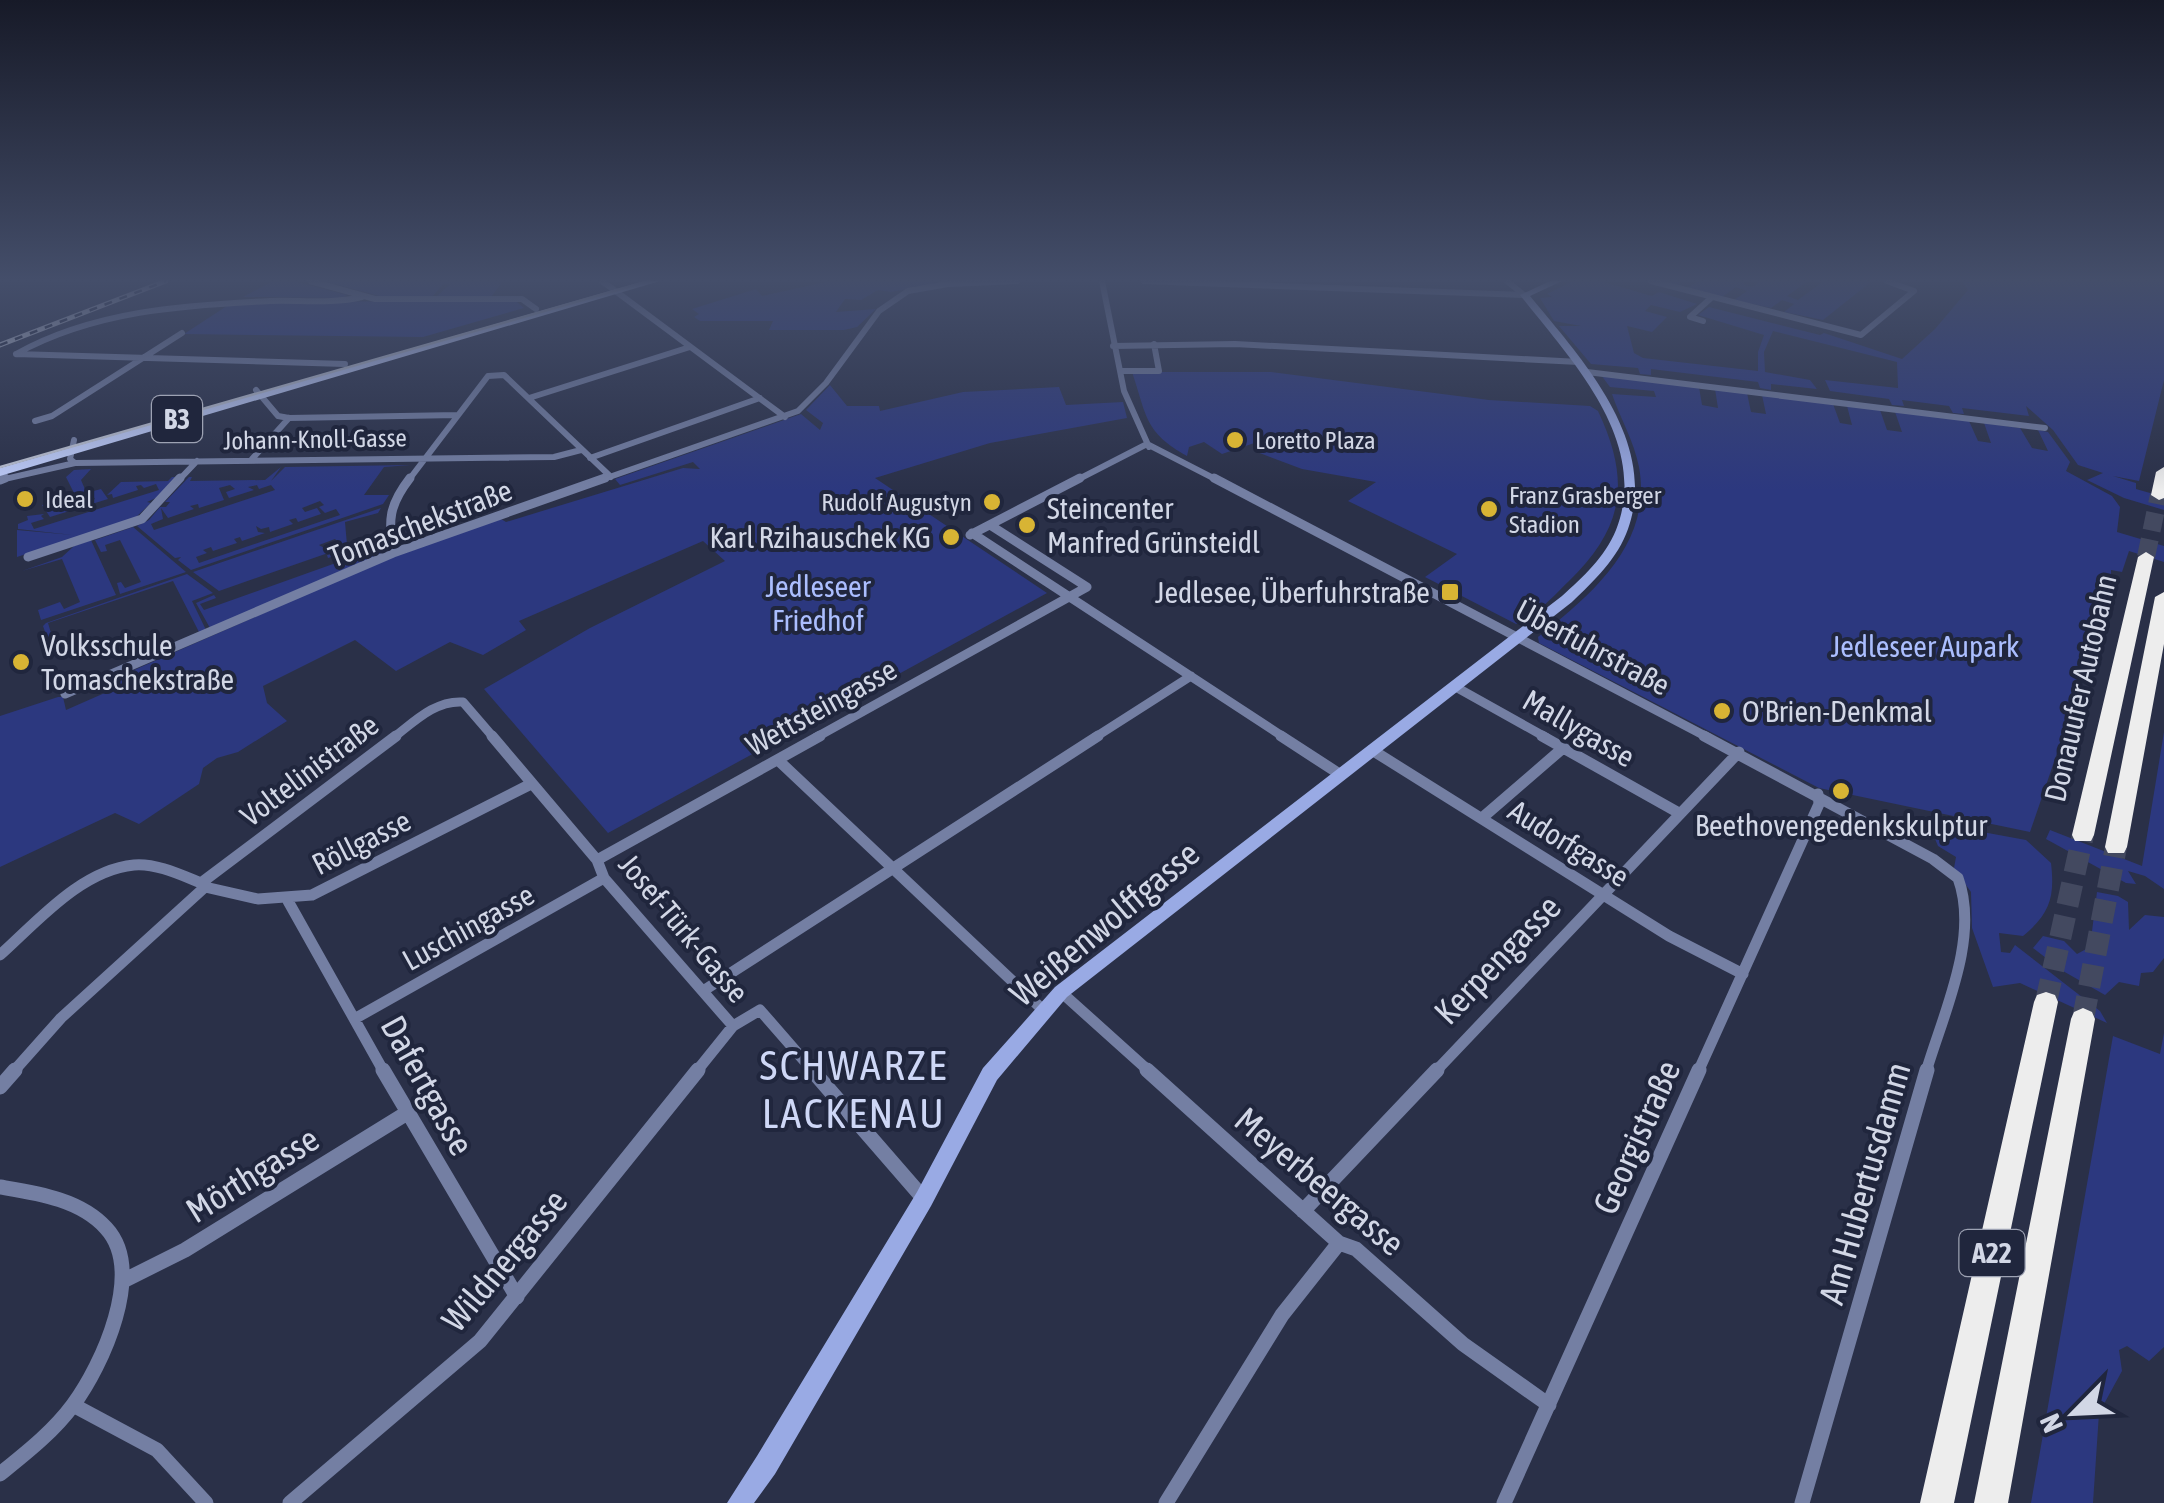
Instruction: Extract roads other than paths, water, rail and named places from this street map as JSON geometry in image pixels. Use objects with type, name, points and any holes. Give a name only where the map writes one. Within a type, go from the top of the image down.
[{"type":"highway","points":[[2159,495],[2164,472]]},
{"type":"highway","name":"Donauufer Autobahn","points":[[2082,835],[2146,557]]},
{"type":"highway","name":"Donauufer Autobahn","points":[[2116,848],[2164,596]]},
{"type":"highway","name":"A22","points":[[1937,1503],[2046,1002]]},
{"type":"highway","name":"A22","points":[[1990,1503],[2083,1019]]},
{"type":"main road","name":"B3","points":[[0,472],[393,351]]},
{"type":"main road","name":"B3","points":[[258,393],[403,351]]},
{"type":"main road","name":"B3","points":[[0,462],[74,451]]},
{"type":"street","points":[[20,351],[16,354],[345,364]]},
{"type":"street","points":[[35,421],[52,416],[155,351]]},
{"type":"street","points":[[529,398],[677,351]]},
{"type":"street","points":[[696,351],[785,417]]},
{"type":"street","name":"Tomaschekstraße","points":[[64,694],[393,553],[785,417],[815,397],[850,351]]},
{"type":"street","points":[[1116,351],[1132,414],[1147,444],[969,535],[1341,775]]},
{"type":"street","points":[[1122,371],[1159,371],[1155,351]]},
{"type":"street","points":[[1343,351],[1583,367],[2045,428]]},
{"type":"street","name":"Weißenwolffgasse","points":[[738,1503],[766,1465],[924,1198],[990,1074],[1043,1010],[1061,992],[1567,599],[1601,566],[1623,528],[1631,495],[1621,438],[1583,367],[1570,351]]},
{"type":"street","points":[[393,553],[388,519],[392,502],[482,380],[495,375],[504,375],[611,478]]},
{"type":"street","points":[[258,393],[278,416],[289,418],[457,415]]},
{"type":"street","points":[[590,458],[760,398]]},
{"type":"street","points":[[252,460],[289,418]]},
{"type":"street","name":"Überfuhrstraße","points":[[1147,444],[1818,794],[1933,859],[1958,878]]},
{"type":"street","name":"Johann-Knoll-Gasse","points":[[0,480],[40,468],[74,451],[197,461],[554,457],[581,450]]},
{"type":"street","points":[[28,558],[142,518],[197,461]]},
{"type":"street","points":[[990,524],[1087,586],[1069,596]]},
{"type":"street","points":[[1037,576],[1055,566]]},
{"type":"street","name":"Wettsteingasse","points":[[597,860],[1069,596]]},
{"type":"street","points":[[703,991],[1191,676]]},
{"type":"street","name":"Mallygasse","points":[[1454,686],[1678,813]]},
{"type":"street","name":"Josef-Türk-Gasse","points":[[450,701],[463,702],[597,860],[604,878],[733,1026],[760,1010],[924,1198]]},
{"type":"street","name":"Voltelinistraße","points":[[0,1088],[62,1018],[203,885],[436,706],[450,701]]},
{"type":"street","points":[[1482,818],[1563,748]]},
{"type":"street","name":"Audorfgasse","points":[[1372,750],[1669,936],[1742,974]]},
{"type":"street","name":"Kerpengasse","points":[[1302,1211],[1739,752]]},
{"type":"street","points":[[778,760],[1043,1010]]},
{"type":"street","name":"Röllgasse","points":[[203,885],[239,898],[288,901],[312,896],[530,784]]},
{"type":"street","name":"Georgistraße","points":[[1504,1503],[1819,804],[1818,794]]},
{"type":"street","points":[[0,955],[90,880],[114,869],[136,865],[181,875],[203,885]]},
{"type":"street","name":"Luschingasse","points":[[356,1018],[604,878]]},
{"type":"street","name":"Am Hubertusdamm","points":[[1802,1503],[1961,949],[1964,897],[1958,878]]},
{"type":"street","name":"Dafertgasse","points":[[288,901],[406,1114],[517,1298]]},
{"type":"street","name":"Meyerbeergasse","points":[[1061,992],[1339,1244],[1356,1249],[1463,1344],[1549,1404]]},
{"type":"street","name":"Wildnergasse","points":[[290,1503],[480,1341],[733,1026]]},
{"type":"street","name":"Mörthgasse","points":[[125,1280],[186,1250],[406,1114]]},
{"type":"street","points":[[0,1187],[38,1194],[91,1214],[113,1236],[125,1280],[117,1317],[73,1405],[0,1474]]},
{"type":"street","points":[[1166,1503],[1282,1315],[1339,1244]]},
{"type":"street","points":[[73,1405],[157,1450],[206,1503]]},
{"type":"tunnel","points":[[2146,557],[2159,495]]},
{"type":"tunnel","points":[[2046,1002],[2083,835]]},
{"type":"tunnel","points":[[2083,1019],[2116,847]]},
{"type":"tram line","points":[[0,467],[404,351]]},
{"type":"place","name":"Loretto Plaza","points":[[1235,440]]},
{"type":"place","name":"Ideal","points":[[25,499]]},
{"type":"place","name":"Rudolf Augustyn","points":[[992,502]]},
{"type":"place","name":"Franz Grasberger Stadion","points":[[1489,509]]},
{"type":"place","name":"Steincenter Manfred Grünsteidl","points":[[1027,525]]},
{"type":"place","name":"Karl Rzihauschek KG","points":[[951,537]]},
{"type":"place","name":"Jedlesee, Überfuhrstraße","points":[[1450,592]]},
{"type":"place","name":"Volksschule Tomaschekstraße","points":[[21,662]]},
{"type":"place","name":"O'Brien-Denkmal","points":[[1722,711]]},
{"type":"place","name":"Beethovengedenkskulptur","points":[[1841,791]]},
{"type":"district","name":"SCHWARZE LACKENAU","points":[[854,1089]]},
{"type":"park label","name":"Jedleseer Friedhof","points":[[818,603]]},
{"type":"park label","name":"Jedleseer Aupark","points":[[1925,646]]}]
